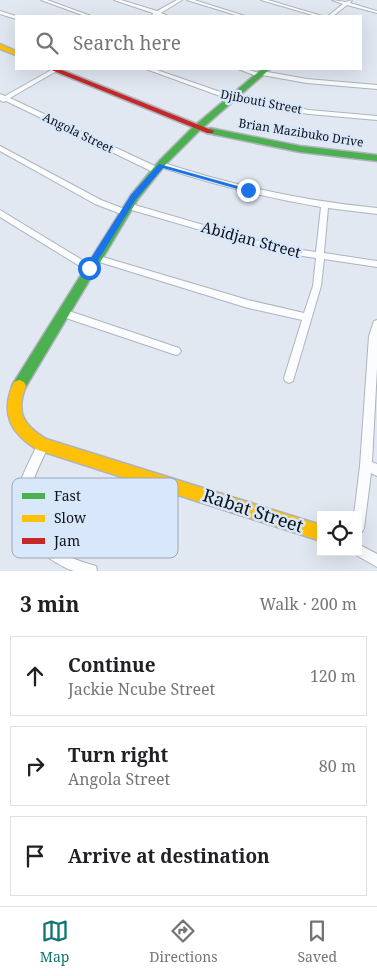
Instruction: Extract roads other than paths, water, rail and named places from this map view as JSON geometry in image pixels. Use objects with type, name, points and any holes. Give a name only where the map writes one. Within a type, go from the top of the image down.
[{"type":"street","points":[[43,0],[86,15]]},
{"type":"street","points":[[116,0],[163,15]]},
{"type":"street","points":[[153,15],[180,0]]},
{"type":"street","points":[[188,0],[240,15]]},
{"type":"street","points":[[263,0],[316,15]]},
{"type":"street","points":[[334,0],[349,2],[377,12]]},
{"type":"street","points":[[331,15],[349,2]]},
{"type":"street","points":[[0,12],[15,18]]},
{"type":"street","points":[[0,46],[15,53]]},
{"type":"street","points":[[2,99],[53,70]]},
{"type":"street","name":"Brian Mazibuko Drive","points":[[57,70],[198,128],[273,145],[377,158]]},
{"type":"street","name":"Djibouti Street","points":[[152,70],[231,98],[309,112],[377,118]]},
{"type":"street","points":[[248,70],[325,83],[377,87]]},
{"type":"street","points":[[176,351],[62,313],[126,209],[159,168],[198,128],[262,72]]},
{"type":"street","name":"Angola Street","points":[[2,99],[159,168],[248,190],[377,211]]},
{"type":"street","name":"Abidjan Street","points":[[0,148],[98,202],[276,249],[318,257],[377,264]]},
{"type":"street","points":[[289,378],[317,286],[318,257],[325,204]]},
{"type":"street","points":[[0,213],[89,268]]},
{"type":"street","points":[[96,258],[248,304],[308,318]]},
{"type":"street","name":"Rabat Street","points":[[62,313],[13,398],[12,414],[18,427],[31,440],[43,445],[147,478]]},
{"type":"street","points":[[362,511],[371,468],[370,380],[377,324]]},
{"type":"street","points":[[29,478],[43,445]]},
{"type":"street","name":"Rabat Street","points":[[178,488],[317,532]]},
{"type":"street","points":[[362,552],[377,561]]},
{"type":"street","points":[[56,558],[90,571]]}]
